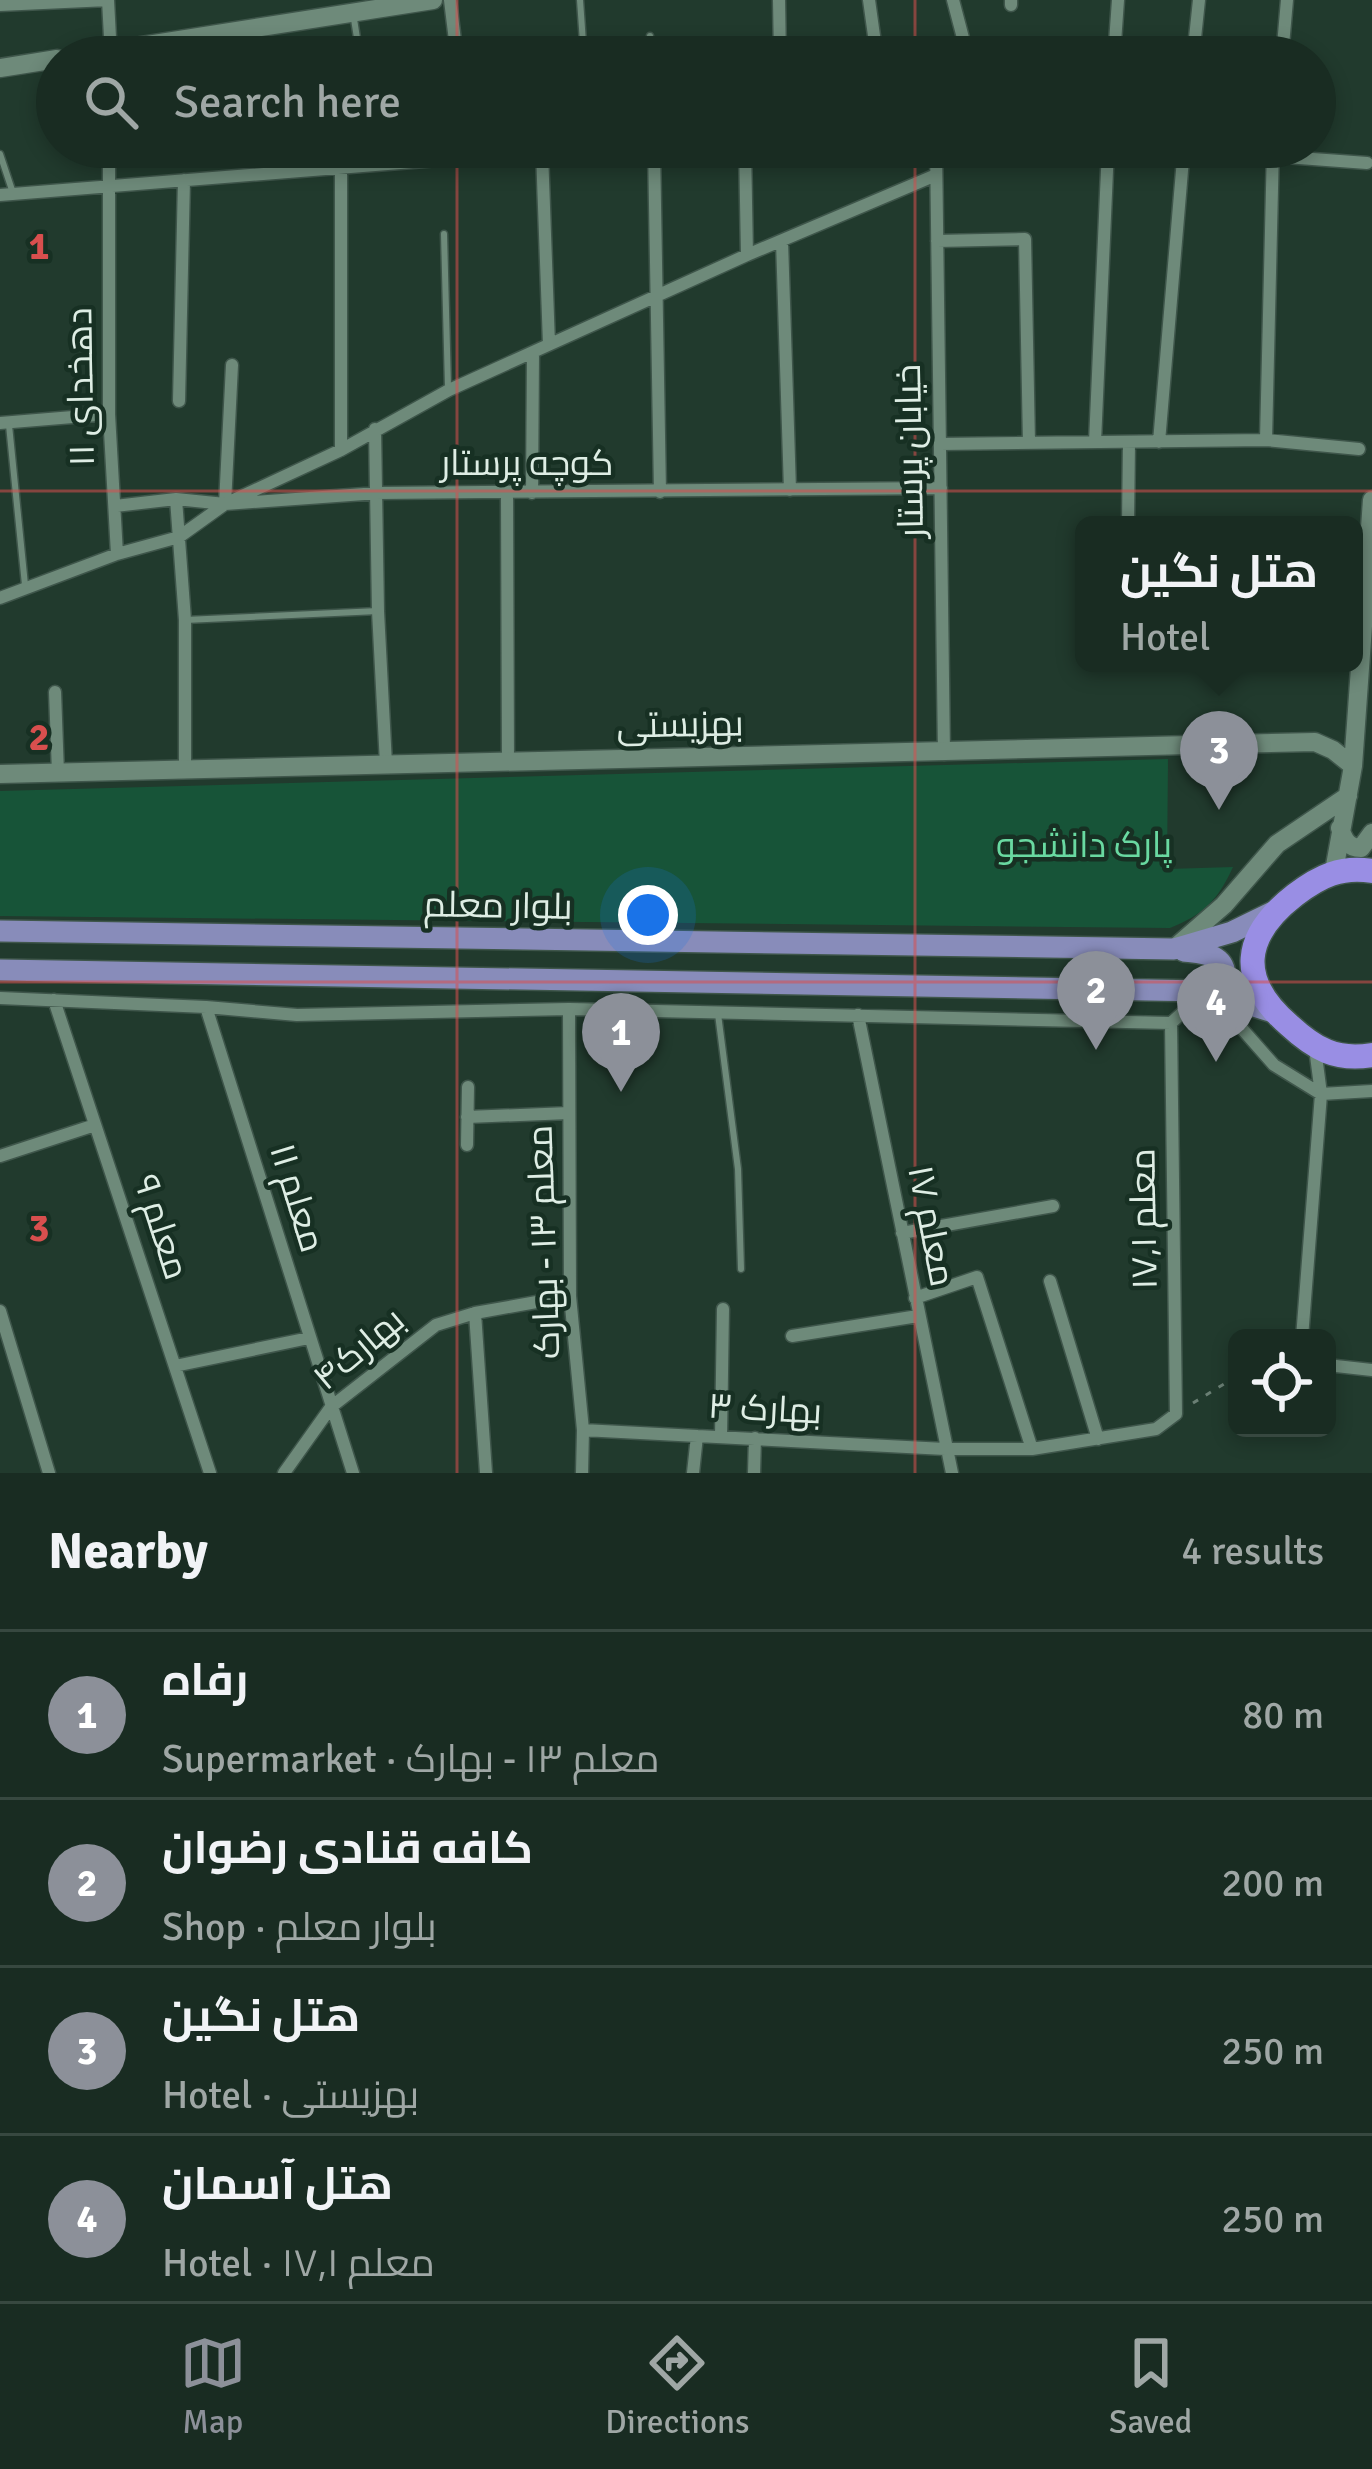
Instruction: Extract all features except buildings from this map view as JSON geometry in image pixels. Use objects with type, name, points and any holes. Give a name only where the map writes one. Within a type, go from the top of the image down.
[{"type":"highway","points":[[1372,872],[1334,872],[1314,880],[1275,910],[1252,949],[1252,972],[1273,1012],[1315,1048],[1334,1056],[1372,1055]]},
{"type":"main road","name":"بلوار معلم","points":[[0,931],[1174,949],[1232,932],[1275,910]]},
{"type":"main road","points":[[1174,949],[1216,956],[1221,961],[1225,984],[1211,992]]},
{"type":"main road","name":"بلوار معلم","points":[[0,970],[1211,992],[1273,1012]]},
{"type":"street","points":[[0,5],[108,0],[110,36]]},
{"type":"street","points":[[217,36],[433,0]]},
{"type":"street","points":[[450,0],[455,36]]},
{"type":"street","points":[[778,0],[779,36]]},
{"type":"street","points":[[869,0],[874,36]]},
{"type":"street","points":[[953,0],[962,36]]},
{"type":"street","points":[[1115,36],[1118,0]]},
{"type":"street","points":[[1195,36],[1199,0]]},
{"type":"street","points":[[1284,36],[1287,0]]},
{"type":"street","points":[[0,68],[36,62]]},
{"type":"street","points":[[1336,160],[1367,164]]},
{"type":"street","name":"دهخدای ۱۱","points":[[109,168],[109,414],[117,554]]},
{"type":"street","points":[[7,194],[341,168],[341,449]]},
{"type":"street","points":[[543,168],[549,344]]},
{"type":"street","points":[[654,168],[659,492]]},
{"type":"street","points":[[746,168],[747,255]]},
{"type":"street","name":"خیابان پرستار","points":[[936,168],[944,754]]},
{"type":"street","points":[[1095,442],[1106,168]]},
{"type":"street","points":[[1159,442],[1183,168]]},
{"type":"street","points":[[1266,440],[1273,168]]},
{"type":"street","points":[[0,598],[117,554],[179,537],[225,504],[341,449],[448,390],[936,175]]},
{"type":"street","points":[[179,400],[184,180]]},
{"type":"street","points":[[937,241],[1025,239],[1029,443]]},
{"type":"street","points":[[782,242],[790,490]]},
{"type":"street","points":[[532,493],[533,352]]},
{"type":"street","points":[[225,504],[232,364]]},
{"type":"street","points":[[4,422],[109,414]]},
{"type":"street","points":[[376,429],[386,764]]},
{"type":"street","points":[[940,444],[1266,440],[1359,448]]},
{"type":"street","points":[[1128,516],[1129,442]]},
{"type":"street","name":"کوچه پرستار","points":[[115,506],[176,499],[225,504],[378,494],[940,488]]},
{"type":"street","points":[[507,494],[508,762]]},
{"type":"street","points":[[176,499],[185,620],[185,770]]},
{"type":"street","points":[[1363,626],[1372,500]]},
{"type":"street","points":[[1334,872],[1353,766],[1360,672]]},
{"type":"street","points":[[55,692],[58,773]]},
{"type":"street","name":"بهزیستی","points":[[0,775],[1316,742],[1353,766]]},
{"type":"street","points":[[1174,949],[1224,905],[1277,844],[1348,796]]},
{"type":"street","points":[[1340,828],[1344,841],[1353,848],[1361,848],[1372,833]]},
{"type":"street","points":[[0,998],[206,1006],[297,1015],[569,1009],[1171,1023],[1211,992],[1274,1065],[1321,1094],[1372,1091]]},
{"type":"street","name":"معلم ۹","points":[[54,1000],[210,1473]]},
{"type":"street","name":"معلم ۱۱","points":[[206,1006],[353,1473]]},
{"type":"street","name":"معلم ۱۳ - بهارک","points":[[569,1009],[570,1296],[583,1430],[582,1473]]},
{"type":"street","name":"معلم ۱۷","points":[[858,1015],[952,1473]]},
{"type":"street","name":"معلم ۱۷٫۱","points":[[1171,1023],[1176,1414]]},
{"type":"street","points":[[1303,1329],[1321,1094],[1315,1048]]},
{"type":"street","points":[[467,1145],[468,1087]]},
{"type":"street","points":[[467,1117],[569,1113]]},
{"type":"street","points":[[0,1156],[95,1125]]},
{"type":"street","points":[[902,1233],[1053,1206]]},
{"type":"street","points":[[915,1298],[977,1277],[1032,1449]]},
{"type":"street","points":[[1050,1281],[1098,1438]]},
{"type":"street","name":"بهارک۴","points":[[290,1470],[331,1407],[436,1325],[570,1296]]},
{"type":"street","points":[[722,1437],[723,1309]]},
{"type":"street","points":[[0,1310],[49,1473]]},
{"type":"street","points":[[475,1313],[486,1473]]},
{"type":"street","points":[[791,1336],[918,1316]]},
{"type":"street","points":[[175,1366],[309,1338]]},
{"type":"street","points":[[1336,1366],[1372,1370]]},
{"type":"street","name":"بهارک ۳","points":[[583,1430],[945,1449],[1032,1449],[1156,1429],[1176,1414]]},
{"type":"street","points":[[693,1473],[697,1436]]},
{"type":"street","points":[[754,1473],[755,1438]]},
{"type":"lane","points":[[580,0],[583,36]]},
{"type":"lane","points":[[353,13],[357,36]]},
{"type":"lane","points":[[0,154],[7,194]]},
{"type":"lane","points":[[444,234],[448,390]]},
{"type":"lane","points":[[4,422],[26,586]]},
{"type":"lane","points":[[185,620],[378,611]]},
{"type":"lane","points":[[718,1014],[738,1169],[741,1269]]},
{"type":"path","points":[[1176,1414],[1228,1382]]},
{"type":"green space","name":"پارک دانشجو","points":[[1168,759],[1167,869],[1233,867],[1208,905],[1170,928],[0,916],[0,791]]},
{"type":"place","name":"هتل نگین","points":[[1219,810]]},
{"type":"place","name":"کافه قنادی رضوان","points":[[1096,1050]]},
{"type":"place","name":"هتل آسمان","points":[[1216,1062]]},
{"type":"place","name":"رفاه","points":[[621,1092]]}]
